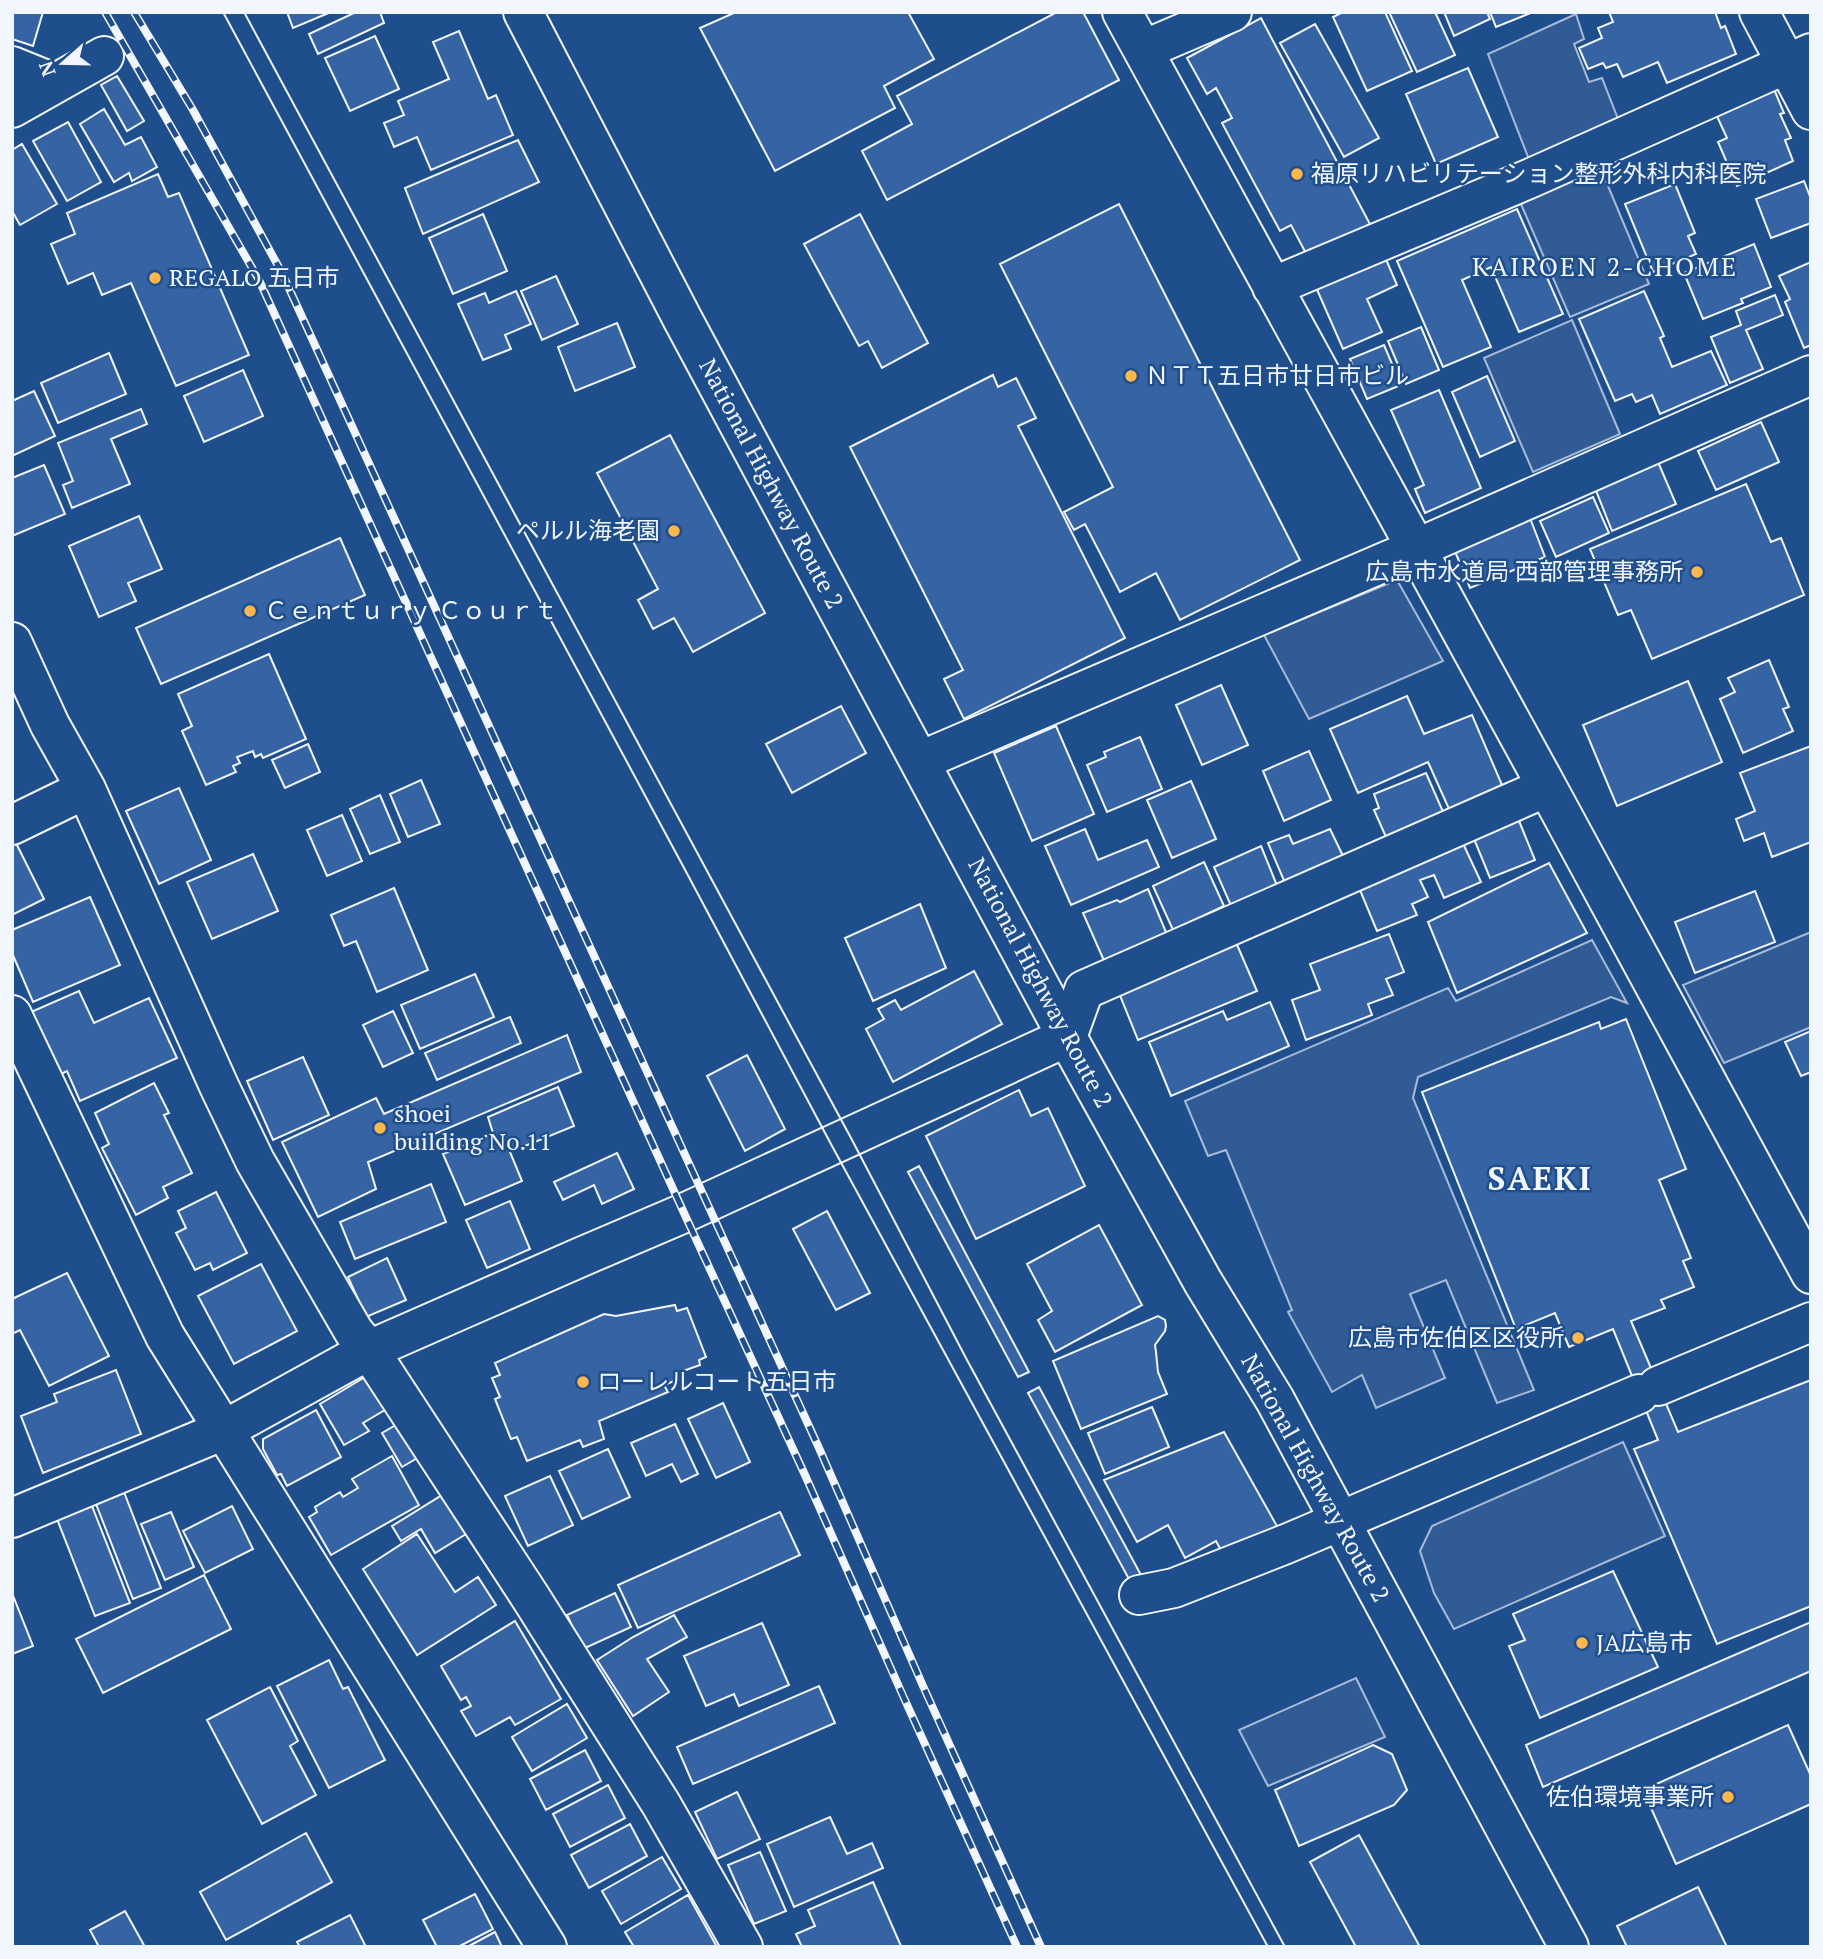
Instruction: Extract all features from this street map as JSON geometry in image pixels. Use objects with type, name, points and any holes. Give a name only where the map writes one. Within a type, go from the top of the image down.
[{"type":"main road","name":"National Highway Route 2","points":[[523,12],[683,320],[1067,1037],[1203,1282],[1275,1400],[1569,1947]]},
{"type":"main road","points":[[1122,12],[1811,1274]]},
{"type":"main road","points":[[1143,50],[1232,12]]},
{"type":"main road","points":[[1759,12],[1798,58],[1811,110]]},
{"type":"main road","points":[[12,108],[104,56]]},
{"type":"main road","points":[[1272,286],[1531,178],[1798,58]]},
{"type":"main road","points":[[12,66],[54,83]]},
{"type":"main road","points":[[920,761],[1415,549],[1811,375]]},
{"type":"main road","points":[[12,642],[50,724],[86,789],[254,1161],[354,1332],[369,1350],[538,1610],[660,1804],[743,1947]]},
{"type":"main road","points":[[12,1518],[224,1430],[369,1350],[684,1213],[1067,1037],[1084,990],[1547,787]]},
{"type":"main road","points":[[12,825],[86,789]]},
{"type":"main road","points":[[12,1015],[165,1336],[547,1947]]},
{"type":"main road","points":[[1139,1595],[1174,1588],[1286,1544],[1811,1322]]},
{"type":"shaded area","points":[[1576,14],[1584,39],[1574,44],[1589,82],[1602,78],[1620,124],[1530,162],[1488,54]]},
{"type":"shaded area","points":[[1598,162],[1649,284],[1570,317],[1517,195]]},
{"type":"shaded area","points":[[1572,320],[1620,434],[1533,472],[1484,358]]},
{"type":"shaded area","points":[[1397,580],[1443,661],[1309,719],[1264,635]]},
{"type":"shaded area","points":[[1811,932],[1811,1027],[1724,1063],[1683,985]]},
{"type":"shaded area","points":[[1592,940],[1627,1003],[1611,997],[1418,1077],[1413,1098],[1534,1390],[1497,1403],[1446,1280],[1410,1294],[1445,1378],[1376,1408],[1362,1375],[1332,1392],[1288,1312],[1292,1310],[1226,1150],[1208,1156],[1185,1101],[1448,988],[1456,1001]]},
{"type":"shaded area","points":[[1623,1442],[1665,1536],[1454,1629],[1434,1593],[1420,1551],[1432,1526]]},
{"type":"shaded area","points":[[1356,1678],[1385,1737],[1268,1786],[1239,1730]]},
{"type":"building","points":[[12,12],[43,12],[33,46],[12,39]]},
{"type":"building","points":[[287,12],[331,12],[293,28]]},
{"type":"building","points":[[356,12],[380,12],[384,23],[318,54],[309,34]]},
{"type":"building","points":[[736,12],[908,12],[934,59],[884,86],[895,108],[775,171],[700,28]]},
{"type":"building","points":[[1057,12],[1083,12],[1119,80],[887,200],[862,151],[912,124],[897,96]]},
{"type":"building","points":[[1343,12],[1385,12],[1412,71],[1367,91],[1333,17]]},
{"type":"building","points":[[1389,12],[1435,12],[1455,55],[1417,72]]},
{"type":"building","points":[[1444,12],[1487,12],[1490,19],[1454,36]]},
{"type":"building","points":[[1490,12],[1533,12],[1496,27]]},
{"type":"building","points":[[1609,12],[1715,12],[1721,28],[1725,26],[1736,54],[1667,83],[1658,62],[1623,77],[1617,64],[1606,68],[1603,63],[1588,69],[1579,48],[1602,38],[1598,28],[1613,22]]},
{"type":"building","name":"福原リハビリテーション整形外科内科医院","points":[[1261,18],[1371,226],[1309,259],[1291,225],[1280,231],[1222,123],[1232,118],[1216,88],[1207,94],[1187,58]]},
{"type":"building","points":[[1315,24],[1379,138],[1344,157],[1280,43]]},
{"type":"building","points":[[459,31],[488,99],[496,95],[513,135],[431,170],[417,137],[394,147],[384,123],[404,115],[398,101],[449,79],[433,42]]},
{"type":"building","points":[[375,36],[399,89],[350,111],[325,58]]},
{"type":"building","points":[[1468,68],[1498,137],[1436,164],[1406,94]]},
{"type":"building","points":[[117,76],[144,121],[127,131],[101,85]]},
{"type":"building","points":[[1773,87],[1784,113],[1780,114],[1791,138],[1785,140],[1793,161],[1737,186],[1718,142],[1727,138],[1715,112]]},
{"type":"building","points":[[104,109],[125,145],[141,137],[157,167],[132,181],[129,173],[114,182],[80,124]]},
{"type":"building","points":[[68,122],[101,182],[67,201],[33,141]]},
{"type":"building","points":[[518,140],[539,182],[423,234],[405,188]]},
{"type":"building","points":[[22,144],[57,204],[20,225],[12,211],[12,150]]},
{"type":"building","name":"REGALO 五日市","points":[[158,174],[168,197],[179,193],[249,355],[176,386],[131,283],[102,295],[93,273],[68,284],[51,244],[75,234],[67,213]]},
{"type":"building","points":[[1804,181],[1811,199],[1811,223],[1771,238],[1756,199]]},
{"type":"building","points":[[1675,184],[1695,233],[1688,236],[1696,254],[1653,272],[1625,204]]},
{"type":"building","name":"ＮＴＴ五日市廿日市ビル","points":[[1119,204],[1300,560],[1180,620],[1156,573],[1120,592],[1085,524],[1074,530],[1064,512],[1113,487],[1000,264]]},
{"type":"building","points":[[1517,209],[1563,314],[1519,332],[1491,267],[1462,280],[1491,347],[1443,367],[1397,261]]},
{"type":"building","points":[[483,214],[507,271],[453,294],[429,238]]},
{"type":"building","points":[[860,214],[928,343],[882,368],[868,341],[859,346],[804,244]]},
{"type":"building","points":[[1754,244],[1771,287],[1741,299],[1743,303],[1703,319],[1684,273]]},
{"type":"building","points":[[1385,257],[1397,285],[1367,299],[1382,332],[1343,349],[1315,285]]},
{"type":"building","points":[[1811,262],[1811,345],[1804,348],[1785,302],[1790,299],[1779,276]]},
{"type":"building","points":[[556,276],[578,324],[542,340],[521,291]]},
{"type":"building","points":[[516,291],[531,324],[505,335],[511,349],[483,360],[458,304],[485,293],[489,303]]},
{"type":"building","points":[[1644,291],[1664,336],[1660,338],[1672,367],[1711,351],[1727,385],[1660,414],[1652,395],[1636,402],[1632,394],[1615,401],[1579,319]]},
{"type":"building","points":[[1775,295],[1783,315],[1746,330],[1763,369],[1730,383],[1711,337],[1741,325],[1736,311]]},
{"type":"building","points":[[617,323],[635,367],[575,391],[558,347]]},
{"type":"building","points":[[1421,327],[1439,370],[1406,384],[1388,341]]},
{"type":"building","points":[[1384,345],[1401,385],[1367,399],[1350,359]]},
{"type":"building","points":[[109,353],[126,394],[58,423],[41,383]]},
{"type":"building","points":[[243,370],[263,416],[204,442],[184,396]]},
{"type":"building","points":[[993,375],[998,387],[1016,378],[1036,418],[1018,426],[1125,638],[964,719],[944,679],[963,670],[850,447]]},
{"type":"building","points":[[1487,376],[1515,441],[1480,457],[1452,392]]},
{"type":"building","points":[[1439,390],[1481,488],[1425,513],[1415,489],[1424,485],[1391,410]]},
{"type":"building","points":[[34,391],[55,436],[12,456],[12,401]]},
{"type":"building","points":[[141,409],[147,424],[111,439],[130,484],[72,508],[63,485],[73,481],[58,443]]},
{"type":"building","points":[[1761,422],[1779,462],[1716,490],[1698,451]]},
{"type":"building","name":"ペルル海老園","points":[[670,435],[765,613],[693,652],[674,618],[653,629],[638,600],[658,589],[597,473]]},
{"type":"building","points":[[1658,462],[1676,504],[1612,531],[1595,488]]},
{"type":"building","points":[[44,465],[65,514],[12,536],[12,478]]},
{"type":"building","name":"広島市水道局 西部管理事務所","points":[[1746,484],[1771,542],[1781,538],[1804,595],[1652,659],[1631,610],[1618,615],[1590,549]]},
{"type":"building","points":[[1593,497],[1609,533],[1556,557],[1540,521]]},
{"type":"building","points":[[139,516],[162,569],[128,583],[136,601],[99,617],[69,546]]},
{"type":"building","points":[[1530,518],[1545,557],[1470,588],[1454,549]]},
{"type":"building","name":"Ｃｅｎｔｕｒｙ Ｃｏｕｒｔ","points":[[340,538],[365,595],[161,684],[136,628]]},
{"type":"building","points":[[269,654],[306,739],[263,758],[261,754],[255,757],[253,751],[237,757],[240,763],[233,766],[236,772],[206,785],[182,731],[192,726],[178,694]]},
{"type":"building","points":[[1769,660],[1789,707],[1783,709],[1793,731],[1743,753],[1720,699],[1735,692],[1728,678]]},
{"type":"building","points":[[1688,681],[1722,762],[1617,806],[1583,725]]},
{"type":"building","points":[[1221,685],[1248,745],[1202,765],[1176,705]]},
{"type":"building","points":[[1407,696],[1424,734],[1472,715],[1502,785],[1449,809],[1428,762],[1358,793],[1330,729]]},
{"type":"building","points":[[841,706],[866,753],[792,793],[766,744]]},
{"type":"building","points":[[1056,726],[1094,814],[1032,841],[994,753]]},
{"type":"building","points":[[1140,737],[1162,789],[1107,812],[1087,765],[1106,757],[1104,752]]},
{"type":"building","points":[[308,744],[320,772],[285,788],[272,760]]},
{"type":"building","points":[[1811,746],[1811,842],[1772,857],[1764,833],[1744,841],[1736,819],[1755,811],[1740,773]]},
{"type":"building","points":[[1309,751],[1331,800],[1284,821],[1263,771]]},
{"type":"building","points":[[1426,773],[1444,814],[1386,837],[1374,810],[1379,808],[1374,794]]},
{"type":"building","points":[[421,780],[440,824],[408,837],[390,794]]},
{"type":"building","points":[[1191,781],[1216,839],[1172,858],[1147,800]]},
{"type":"building","points":[[179,788],[211,860],[159,884],[126,811]]},
{"type":"building","points":[[380,795],[400,842],[370,854],[350,809]]},
{"type":"building","points":[[342,815],[362,861],[327,876],[307,830]]},
{"type":"building","points":[[1517,816],[1535,860],[1490,878],[1472,834]]},
{"type":"building","points":[[1085,829],[1098,860],[1147,840],[1159,867],[1071,905],[1045,846]]},
{"type":"building","points":[[1330,829],[1344,858],[1285,883],[1268,843],[1289,835],[1293,844]]},
{"type":"building","points":[[1460,837],[1481,882],[1444,898],[1434,875],[1420,880],[1428,897],[1412,904],[1417,915],[1377,931],[1357,883]]},
{"type":"building","points":[[14,839],[44,899],[12,915],[12,840]]},
{"type":"building","points":[[1261,846],[1278,888],[1232,908],[1214,867]]},
{"type":"building","points":[[253,854],[278,911],[212,939],[187,882]]},
{"type":"building","points":[[1204,862],[1224,906],[1173,930],[1153,886]]},
{"type":"building","points":[[1549,863],[1587,933],[1457,993],[1428,922]]},
{"type":"building","points":[[394,888],[428,970],[377,992],[356,941],[344,946],[331,915]]},
{"type":"building","points":[[1148,889],[1168,937],[1105,963],[1083,913],[1117,900],[1120,902]]},
{"type":"building","points":[[1755,891],[1775,942],[1695,973],[1675,922]]},
{"type":"building","points":[[90,897],[120,965],[33,1002],[12,953],[12,930]]},
{"type":"building","points":[[920,904],[946,968],[873,1001],[845,938]]},
{"type":"building","points":[[1389,934],[1404,972],[1386,979],[1393,995],[1368,1004],[1372,1015],[1306,1040],[1292,1000],[1320,990],[1310,964]]},
{"type":"building","points":[[1235,940],[1257,991],[1138,1040],[1117,988]]},
{"type":"building","points":[[974,971],[1002,1024],[893,1082],[866,1029],[884,1019],[878,1009],[895,1000],[901,1010]]},
{"type":"building","points":[[475,974],[494,1017],[420,1049],[401,1005]]},
{"type":"building","points":[[79,991],[94,1023],[149,998],[177,1058],[80,1101],[67,1071],[59,1075],[31,1012]]},
{"type":"building","points":[[1270,1002],[1289,1046],[1171,1096],[1149,1042],[1223,1011],[1227,1020]]},
{"type":"building","points":[[393,1011],[413,1053],[383,1067],[363,1025]]},
{"type":"building","points":[[510,1017],[521,1043],[437,1080],[425,1053]]},
{"type":"building","name":"広島市佐伯区区役所","points":[[1626,1019],[1686,1169],[1659,1180],[1691,1258],[1683,1261],[1694,1287],[1661,1300],[1665,1308],[1631,1321],[1678,1432],[1811,1380],[1811,1606],[1717,1644],[1634,1449],[1658,1440],[1613,1329],[1569,1347],[1555,1313],[1516,1329],[1422,1092],[1599,1022],[1601,1029]]},
{"type":"building","points":[[1811,1031],[1811,1072],[1801,1076],[1785,1042]]},
{"type":"building","name":"shoei building No.11","points":[[567,1035],[581,1072],[368,1162],[376,1189],[318,1217],[282,1142],[376,1098],[384,1114]]},
{"type":"building","points":[[747,1055],[785,1129],[745,1151],[707,1076]]},
{"type":"building","points":[[303,1057],[329,1115],[273,1140],[247,1081]]},
{"type":"building","points":[[154,1083],[169,1113],[164,1115],[192,1173],[163,1187],[168,1198],[136,1215],[102,1148],[109,1144],[95,1113]]},
{"type":"building","points":[[558,1087],[574,1126],[510,1152],[522,1181],[465,1205],[443,1154],[493,1133],[488,1117]]},
{"type":"building","points":[[1019,1090],[1031,1116],[1048,1108],[1085,1186],[976,1239],[926,1136]]},
{"type":"building","points":[[617,1153],[634,1189],[602,1204],[594,1185],[563,1200],[554,1182]]},
{"type":"building","points":[[919,1166],[1029,1372],[1018,1377],[908,1172]]},
{"type":"building","points":[[431,1184],[446,1222],[355,1259],[340,1222]]},
{"type":"building","points":[[216,1192],[247,1253],[213,1270],[210,1263],[195,1270],[176,1233],[186,1228],[178,1211]]},
{"type":"building","points":[[510,1201],[530,1249],[487,1268],[466,1220]]},
{"type":"building","points":[[827,1211],[870,1293],[836,1310],[793,1229]]},
{"type":"building","points":[[1099,1225],[1142,1305],[1055,1352],[1038,1320],[1052,1311],[1027,1264]]},
{"type":"building","points":[[387,1258],[406,1300],[366,1317],[348,1277]]},
{"type":"building","points":[[261,1264],[297,1331],[234,1364],[198,1296]]},
{"type":"building","points":[[261,1264],[297,1331],[234,1364],[198,1296]]},
{"type":"building","points":[[67,1273],[109,1356],[49,1386],[20,1330],[12,1334],[12,1299]]},
{"type":"building","name":"ローレルコート五日市","points":[[675,1305],[677,1311],[687,1308],[706,1357],[699,1360],[700,1365],[680,1372],[682,1378],[664,1385],[668,1392],[599,1421],[604,1439],[583,1447],[580,1440],[527,1461],[517,1437],[511,1439],[495,1399],[500,1397],[492,1378],[500,1375],[495,1363],[604,1314],[616,1316]]},
{"type":"building","points":[[1158,1316],[1165,1320],[1166,1326],[1155,1345],[1158,1372],[1167,1394],[1081,1429],[1053,1361]]},
{"type":"building","points":[[116,1370],[141,1434],[43,1473],[21,1416],[57,1402],[54,1394]]},
{"type":"building","points":[[370,1374],[390,1407],[363,1423],[369,1431],[344,1445],[320,1404]]},
{"type":"building","points":[[1039,1387],[1141,1575],[1130,1581],[1028,1393]]},
{"type":"building","points":[[723,1403],[750,1462],[716,1478],[688,1419]]},
{"type":"building","points":[[1152,1407],[1169,1447],[1105,1474],[1088,1433]]},
{"type":"building","points":[[316,1410],[341,1457],[287,1486],[281,1474],[277,1475],[263,1449],[263,1439]]},
{"type":"building","points":[[411,1416],[431,1450],[402,1467],[382,1433]]},
{"type":"building","points":[[675,1424],[698,1474],[681,1482],[672,1464],[646,1476],[631,1443]]},
{"type":"building","points":[[1224,1432],[1278,1528],[1224,1556],[1216,1541],[1185,1558],[1168,1525],[1137,1542],[1104,1480]]},
{"type":"building","points":[[608,1449],[630,1497],[582,1519],[559,1471]]},
{"type":"building","points":[[392,1456],[419,1505],[331,1555],[309,1517],[317,1512],[315,1507],[340,1492],[343,1497],[358,1488],[352,1479]]},
{"type":"building","points":[[550,1476],[573,1525],[528,1546],[505,1496]]},
{"type":"building","points":[[124,1492],[161,1588],[133,1599],[96,1504]]},
{"type":"building","points":[[447,1492],[471,1531],[435,1553],[421,1529],[401,1541],[392,1526]]},
{"type":"building","points":[[92,1506],[130,1603],[95,1616],[57,1519]]},
{"type":"building","points":[[232,1506],[253,1549],[205,1573],[183,1531]]},
{"type":"building","points":[[171,1512],[194,1567],[165,1580],[141,1524]]},
{"type":"building","points":[[780,1512],[800,1555],[638,1628],[618,1585]]},
{"type":"building","points":[[417,1534],[455,1592],[478,1577],[496,1605],[417,1655],[363,1569]]},
{"type":"building","name":"JA広島市","points":[[1613,1571],[1658,1667],[1540,1718],[1509,1646],[1525,1640],[1513,1614]]},
{"type":"building","points":[[204,1575],[231,1629],[103,1693],[76,1639]]},
{"type":"building","points":[[12,1593],[33,1646],[12,1654]]},
{"type":"building","points":[[615,1593],[631,1627],[583,1649],[567,1615]]},
{"type":"building","points":[[674,1615],[687,1637],[647,1659],[669,1692],[633,1716],[597,1660]]},
{"type":"building","points":[[515,1621],[561,1699],[515,1725],[510,1717],[476,1736],[461,1711],[471,1706],[466,1697],[461,1700],[441,1666]]},
{"type":"building","points":[[1811,1622],[1811,1671],[1543,1787],[1526,1745]]},
{"type":"building","points":[[762,1623],[789,1685],[739,1706],[734,1694],[706,1706],[684,1656]]},
{"type":"building","points":[[329,1660],[343,1689],[348,1687],[385,1760],[329,1788],[277,1686]]},
{"type":"building","points":[[819,1686],[835,1723],[693,1784],[677,1747]]},
{"type":"building","points":[[270,1687],[298,1741],[290,1746],[316,1795],[262,1824],[207,1720]]},
{"type":"building","points":[[567,1704],[587,1738],[532,1771],[512,1737]]},
{"type":"building","name":"佐伯環境事業所","points":[[1788,1725],[1811,1776],[1811,1804],[1676,1864],[1643,1790]]},
{"type":"building","points":[[1373,1745],[1392,1754],[1407,1790],[1394,1805],[1299,1846],[1275,1790]]},
{"type":"building","points":[[585,1750],[601,1781],[546,1810],[530,1779]]},
{"type":"building","points":[[608,1785],[625,1818],[570,1847],[553,1814]]},
{"type":"building","points":[[737,1792],[760,1839],[717,1859],[695,1812]]},
{"type":"building","points":[[830,1817],[847,1854],[872,1843],[883,1868],[794,1907],[767,1844]]},
{"type":"building","points":[[630,1824],[647,1856],[589,1888],[571,1855]]},
{"type":"building","points":[[306,1833],[332,1882],[226,1940],[200,1892]]},
{"type":"building","points":[[1359,1835],[1420,1947],[1356,1947],[1310,1862]]},
{"type":"building","points":[[760,1852],[786,1911],[754,1924],[728,1865]]},
{"type":"building","points":[[662,1857],[681,1889],[621,1924],[602,1891]]},
{"type":"building","points":[[873,1882],[901,1946],[802,1947],[796,1934],[815,1926],[808,1910]]},
{"type":"building","points":[[1698,1887],[1727,1947],[1627,1947],[1617,1926]]},
{"type":"building","points":[[475,1894],[493,1929],[458,1947],[437,1947],[423,1920]]},
{"type":"building","points":[[688,1895],[717,1947],[634,1947],[625,1932]]},
{"type":"building","points":[[125,1911],[145,1947],[99,1947],[90,1930]]},
{"type":"building","points":[[350,1915],[366,1947],[300,1947],[297,1942]]},
{"type":"building","points":[[495,1932],[502,1947],[467,1947]]},
{"type":"tram line","points":[[223,12],[832,1146],[1268,1947]]},
{"type":"tram line","points":[[244,12],[1285,1947]]},
{"type":"railway","points":[[105,12],[259,280],[805,1475],[1017,1947]]},
{"type":"railway","points":[[134,12],[193,110],[282,273],[819,1448],[1041,1947]]},
{"type":"place","name":"福原リハビリテーション整形外科内科医院","points":[[1297,174]]},
{"type":"place","name":"REGALO 五日市","points":[[155,278]]},
{"type":"place","name":"ＮＴＴ五日市廿日市ビル","points":[[1131,376]]},
{"type":"place","name":"ペルル海老園","points":[[674,531]]},
{"type":"place","name":"広島市水道局 西部管理事務所","points":[[1697,572]]},
{"type":"place","name":"Ｃｅｎｔｕｒｙ Ｃｏｕｒｔ","points":[[250,611]]},
{"type":"place","name":"shoei building No.11","points":[[380,1128]]},
{"type":"place","name":"広島市佐伯区区役所","points":[[1578,1338]]},
{"type":"place","name":"ローレルコート五日市","points":[[583,1382]]},
{"type":"place","name":"JA広島市","points":[[1582,1643]]},
{"type":"place","name":"佐伯環境事業所","points":[[1728,1797]]},
{"type":"district","name":"KAIROEN 2-CHOME","points":[[1605,267]]},
{"type":"district","name":"SAEKI","points":[[1540,1179]]}]
